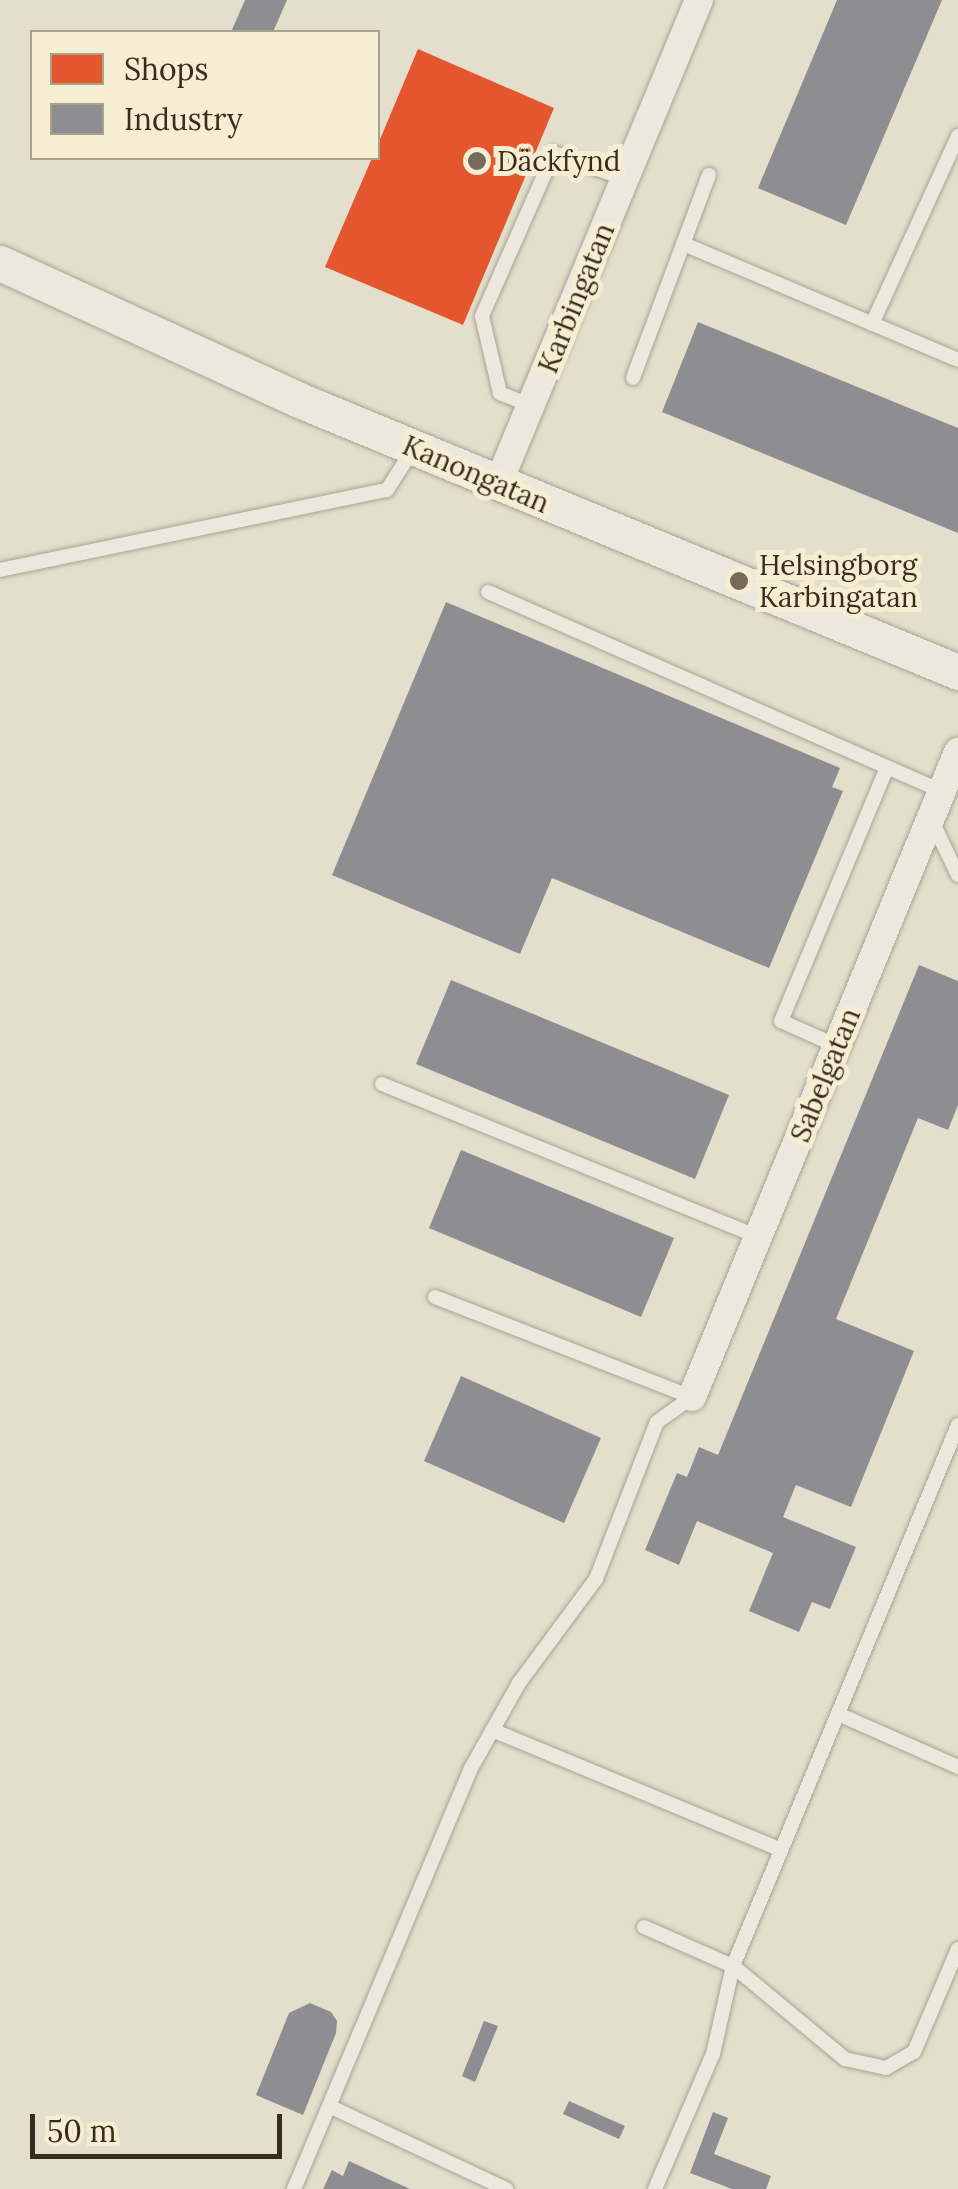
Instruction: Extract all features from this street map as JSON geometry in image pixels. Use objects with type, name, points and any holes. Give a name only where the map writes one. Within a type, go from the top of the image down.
[{"type":"street","name":"Karbingatan","points":[[498,484],[699,0]]},
{"type":"street","name":"Kanongatan","points":[[0,262],[74,300],[413,448],[958,672]]},
{"type":"street","name":"Sabelgatan","points":[[692,1397],[952,772]]},
{"type":"lane","points":[[872,324],[958,136]]},
{"type":"lane","points":[[532,406],[500,393],[482,316],[554,153],[625,179]]},
{"type":"lane","points":[[632,378],[686,245],[709,175]]},
{"type":"lane","points":[[686,245],[958,360]]},
{"type":"lane","points":[[0,570],[387,490],[404,470],[413,448]]},
{"type":"lane","points":[[488,592],[887,767],[952,772]]},
{"type":"lane","points":[[837,1046],[781,1022],[887,767]]},
{"type":"lane","points":[[931,818],[958,875]]},
{"type":"lane","points":[[382,1084],[758,1237]]},
{"type":"lane","points":[[435,1297],[692,1397]]},
{"type":"lane","points":[[294,2189],[470,1770],[519,1682],[596,1580],[657,1422],[692,1397]]},
{"type":"lane","points":[[655,2189],[713,2054],[733,1966],[958,1424]]},
{"type":"lane","points":[[838,1714],[958,1767]]},
{"type":"lane","points":[[492,1730],[781,1850]]},
{"type":"lane","points":[[644,1927],[733,1966],[845,2059],[886,2068],[914,2052],[958,1949]]},
{"type":"lane","points":[[330,2106],[506,2189]]},
{"type":"building: Shops","points":[[418,49],[554,108],[463,325],[325,267],[371,160],[380,160],[380,139]]},
{"type":"building: Industry","points":[[245,0],[287,0],[274,30],[232,30]]},
{"type":"building: Industry","points":[[837,0],[942,0],[846,225],[758,188]]},
{"type":"building: Industry","points":[[698,322],[958,428],[958,533],[662,412]]},
{"type":"building: Industry","points":[[446,602],[840,768],[832,787],[843,791],[769,968],[552,878],[520,954],[332,875]]},
{"type":"building: Industry","points":[[919,965],[958,981],[958,1105],[948,1130],[918,1118],[836,1319],[914,1351],[851,1507],[796,1485],[783,1517],[856,1547],[830,1609],[812,1602],[799,1632],[749,1611],[773,1553],[697,1521],[679,1565],[645,1550],[677,1473],[687,1477],[699,1447],[718,1455]]},
{"type":"building: Industry","points":[[451,980],[729,1095],[695,1179],[416,1064]]},
{"type":"building: Industry","points":[[461,1150],[674,1238],[641,1317],[429,1228]]},
{"type":"building: Industry","points":[[461,1376],[601,1438],[564,1523],[424,1461]]},
{"type":"building: Industry","points":[[310,2003],[331,2012],[337,2021],[336,2033],[303,2115],[256,2095],[289,2013]]},
{"type":"building: Industry","points":[[484,2021],[498,2026],[475,2082],[462,2076]]},
{"type":"building: Industry","points":[[569,2101],[625,2126],[619,2139],[563,2114]]},
{"type":"building: Industry","points":[[713,2112],[728,2118],[714,2154],[771,2176],[766,2189],[732,2189],[690,2173]]},
{"type":"building: Industry","points":[[349,2161],[410,2189],[323,2189],[332,2170],[343,2176]]},
{"type":"place","name":"Däckfynd","points":[[477,161]]},
{"type":"place","name":"Helsingborg Karbingatan","points":[[739,581]]}]
